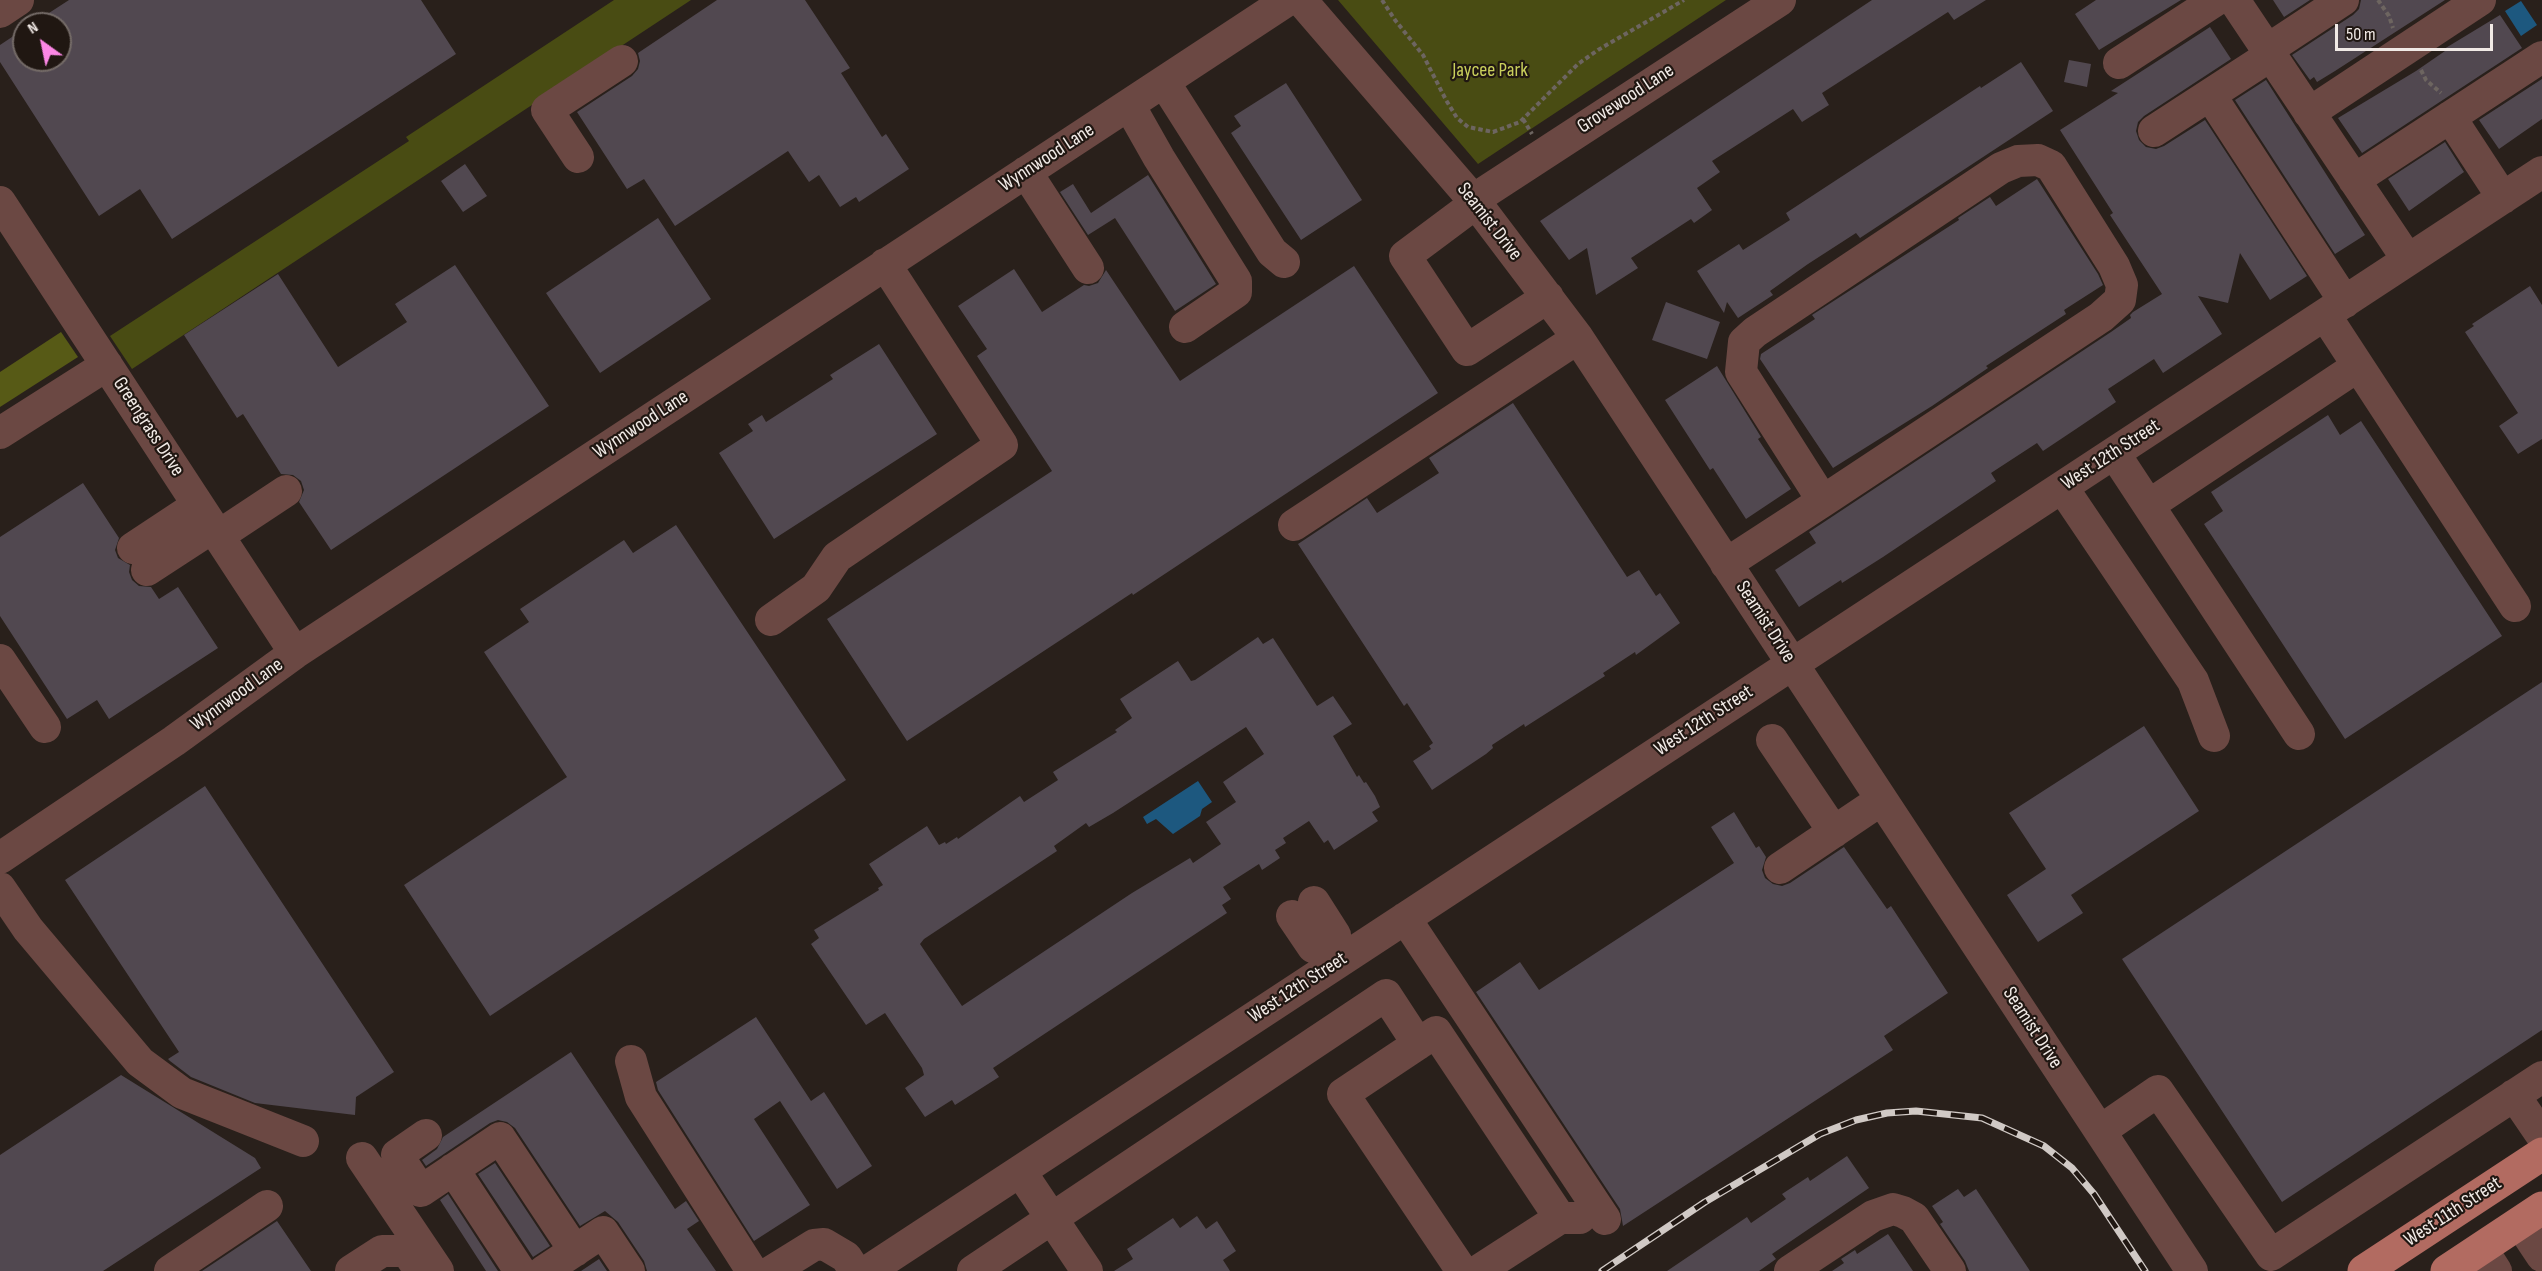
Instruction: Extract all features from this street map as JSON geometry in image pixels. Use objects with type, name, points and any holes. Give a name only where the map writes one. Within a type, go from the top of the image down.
[{"type":"main road","name":"West 11th Street","points":[[2364,1271],[2542,1154]]},
{"type":"main road","points":[[2447,1271],[2489,1260],[2531,1216]]},
{"type":"street","points":[[0,12],[18,0]]},
{"type":"street","name":"Wynnwood Lane","points":[[0,858],[174,741],[295,653],[1288,0]]},
{"type":"street","name":"Seamist Drive","points":[[1301,0],[1474,201],[1578,338],[2192,1271]]},
{"type":"street","name":"Grovewood Lane","points":[[1548,297],[1467,350],[1405,256],[1474,201],[1780,0]]},
{"type":"street","points":[[2119,63],[2216,0]]},
{"type":"street","points":[[2234,0],[2408,260]]},
{"type":"street","points":[[2154,131],[2210,95],[2343,0]]},
{"type":"street","points":[[2309,113],[2480,0]]},
{"type":"street","points":[[2354,180],[2447,107],[2542,57]]},
{"type":"street","points":[[578,157],[548,110],[622,61]]},
{"type":"street","points":[[1164,82],[1272,252],[1284,262]]},
{"type":"street","points":[[2210,95],[2335,309],[2358,366],[2515,606]]},
{"type":"street","points":[[1129,105],[1236,282],[1236,291],[1185,327]]},
{"type":"street","points":[[2447,107],[2503,198]]},
{"type":"street","points":[[1726,564],[1823,501],[2101,317],[2120,300],[2122,285],[2114,266],[2051,166],[2038,160],[2018,161],[2001,168],[1755,332],[1744,342],[1741,372],[1823,501]]},
{"type":"street","points":[[1026,172],[1088,268]]},
{"type":"street","name":"West 12th Street","points":[[868,1271],[1020,1171],[1334,957],[1405,918],[2542,172]]},
{"type":"street","name":"Greengrass Drive","points":[[0,202],[295,653]]},
{"type":"street","points":[[771,620],[816,588],[837,557],[1002,445],[885,264]]},
{"type":"street","points":[[1294,525],[1578,338]]},
{"type":"street","points":[[0,433],[107,364]]},
{"type":"street","points":[[2149,505],[2358,366]]},
{"type":"street","points":[[2114,453],[2299,734]]},
{"type":"street","points":[[2062,487],[2193,681],[2214,736]]},
{"type":"street","points":[[140,559],[210,523],[286,491]]},
{"type":"street","points":[[0,660],[45,727]]},
{"type":"street","points":[[1772,740],[1834,832]]},
{"type":"street","points":[[1780,868],[1881,800]]},
{"type":"street","points":[[0,888],[28,929],[141,1062],[182,1093],[303,1141]]},
{"type":"street","points":[[1303,909],[1335,935],[1334,957]]},
{"type":"street","points":[[1405,918],[1605,1219],[1560,1218],[1478,1271]]},
{"type":"street","points":[[973,1271],[1012,1260],[1052,1218],[1386,995],[1418,1044]]},
{"type":"street","points":[[1462,1271],[1343,1094],[1436,1032],[1560,1218]]},
{"type":"street","points":[[1457,1065],[1488,1044]]},
{"type":"street","points":[[631,1061],[641,1097],[752,1271]]},
{"type":"street","points":[[2100,1131],[2158,1091],[2271,1255],[2542,1077]]},
{"type":"street","points":[[2514,1095],[2542,1136]]},
{"type":"street","points":[[426,1135],[397,1155],[421,1191],[500,1138],[575,1251]]},
{"type":"street","points":[[362,1158],[438,1271]]},
{"type":"street","points":[[453,1169],[520,1271]]},
{"type":"street","points":[[1020,1171],[1087,1271]]},
{"type":"street","points":[[187,1266],[267,1206]]},
{"type":"street","points":[[1790,1271],[1873,1216],[1893,1209],[1903,1212],[1922,1228],[1950,1271]]},
{"type":"street","points":[[2531,1216],[2542,1256]]},
{"type":"street","points":[[544,1271],[603,1232],[629,1271]]},
{"type":"street","points":[[772,1271],[814,1245],[824,1244],[836,1249],[846,1257],[855,1271]]},
{"type":"street","points":[[351,1271],[382,1251],[407,1251],[420,1271]]},
{"type":"path","points":[[1382,0],[1423,55],[1457,118],[1468,127],[1493,132],[1521,122],[1578,64],[1598,50],[1684,0]]},
{"type":"path","points":[[2378,0],[2398,36]]},
{"type":"path","points":[[2417,65],[2447,107]]},
{"type":"green space","points":[[614,0],[691,0],[132,369],[110,336],[409,141],[406,137]]},
{"type":"green space","name":"Jaycee Park","points":[[1338,0],[1726,0],[1478,164]]},
{"type":"shaded area","points":[[61,332],[78,357],[0,407],[0,372]]},
{"type":"water","points":[[2521,1],[2537,25],[2521,36],[2505,11]]},
{"type":"water","points":[[1198,781],[1212,802],[1202,809],[1200,816],[1173,834],[1156,819],[1147,824],[1143,817]]},
{"type":"building","points":[[69,0],[421,0],[456,54],[172,239],[140,189],[99,216],[0,62],[0,45],[12,37],[12,72],[72,72],[72,12],[50,12]]},
{"type":"building","points":[[717,0],[805,0],[850,68],[841,73],[882,137],[886,134],[909,169],[859,202],[856,197],[840,207],[819,175],[809,182],[788,151],[675,226],[644,179],[627,189],[577,112],[632,76],[638,69],[640,61],[638,53]]},
{"type":"building","points":[[1872,0],[1986,0],[1954,20],[1948,12],[1822,93],[1829,105],[1802,122],[1793,109],[1712,161],[1720,172],[1697,188],[1712,210],[1694,223],[1691,219],[1631,258],[1638,268],[1596,295],[1587,248],[1569,260],[1540,221]]},
{"type":"building","points":[[2096,0],[2181,0],[2099,50],[2075,14]]},
{"type":"building","points":[[2273,0],[2310,0],[2284,17]]},
{"type":"building","points":[[2361,0],[2445,0],[2317,82],[2314,77],[2310,80],[2292,55],[2353,15],[2359,9]]},
{"type":"building","points":[[2500,15],[2522,48],[2362,153],[2338,118],[2416,71],[2445,51],[2444,49]]},
{"type":"building","points":[[2210,27],[2231,59],[2144,116],[2138,122],[2136,131],[2139,140],[2146,147],[2156,149],[2205,120],[2307,276],[2270,300],[2240,253],[2228,303],[2198,296],[2222,334],[2163,373],[2154,359],[2108,389],[2116,402],[2043,451],[2037,443],[1991,473],[1996,481],[1883,557],[1799,607],[1775,570],[1816,543],[1809,532],[2111,332],[2131,318],[2130,315],[2133,312],[2162,294],[2110,215],[2113,213],[2060,130],[2118,93],[2111,91]]},
{"type":"building","points":[[2069,60],[2091,64],[2087,87],[2064,82]]},
{"type":"building","points":[[2021,62],[2053,111],[1860,238],[1856,233],[1808,264],[1770,291],[1773,295],[1738,318],[1727,302],[1724,313],[1697,271],[1739,244],[1743,250],[1790,220],[1786,213],[1980,86],[1981,88]]},
{"type":"building","points":[[2542,79],[2542,119],[2499,149],[2479,120]]},
{"type":"building","points":[[2266,80],[2365,235],[2335,254],[2235,100]]},
{"type":"building","points":[[1286,83],[1362,200],[1301,240],[1231,133],[1241,126],[1234,116]]},
{"type":"building","points":[[2445,142],[2464,172],[2409,211],[2388,179]]},
{"type":"building","points":[[465,164],[487,196],[463,212],[441,181]]},
{"type":"building","points":[[1148,175],[1216,284],[1175,311],[1115,218],[1088,235],[1060,192],[1073,184],[1091,213]]},
{"type":"building","points":[[2037,179],[2103,285],[2064,310],[2066,314],[1986,366],[1988,368],[1932,406],[1833,468],[1760,359],[1761,354],[1815,319],[1812,315],[1959,220],[1958,218],[1990,197],[1996,206]]},
{"type":"building","points":[[658,218],[711,299],[600,373],[546,293]]},
{"type":"building","points":[[455,265],[549,406],[331,550],[299,502],[304,490],[301,481],[293,475],[281,474],[243,414],[237,418],[184,335],[278,274],[338,367],[407,322],[395,304]]},
{"type":"building","points":[[1354,266],[1438,393],[907,741],[827,619],[1052,471],[977,356],[987,349],[958,306],[1014,269],[1042,312],[1084,285],[1098,283],[1106,270],[1180,381]]},
{"type":"building","points":[[2530,286],[2542,305],[2542,439],[2518,454],[2499,426],[2518,413],[2465,332],[2474,326],[2472,324]]},
{"type":"building","points":[[1666,302],[1720,322],[1707,359],[1652,340]]},
{"type":"building","points":[[879,344],[937,434],[774,539],[719,453],[753,431],[748,424],[762,415],[766,422],[833,379],[830,375]]},
{"type":"building","points":[[1717,366],[1761,437],[1758,439],[1791,489],[1746,519],[1713,468],[1710,470],[1665,400]]},
{"type":"building","points":[[1513,403],[1627,577],[1639,570],[1656,596],[1660,593],[1680,623],[1636,655],[1635,652],[1603,673],[1605,676],[1525,727],[1524,724],[1492,745],[1493,748],[1486,754],[1432,790],[1413,761],[1431,749],[1429,746],[1433,743],[1407,703],[1404,706],[1298,544],[1367,498],[1377,513],[1439,473],[1429,458]]},
{"type":"building","points":[[2328,415],[2340,435],[2361,421],[2502,636],[2345,739],[2204,524],[2223,511],[2211,492]]},
{"type":"building","points":[[83,483],[119,538],[115,550],[118,558],[130,565],[129,572],[132,580],[139,586],[151,587],[159,599],[178,587],[218,648],[109,719],[97,700],[67,719],[0,616],[0,537]]},
{"type":"building","points":[[676,525],[846,780],[490,1016],[404,885],[567,777],[484,652],[529,622],[520,609],[624,540],[633,553]]},
{"type":"building","points":[[1258,637],[1263,644],[1273,638],[1317,706],[1333,696],[1352,724],[1333,736],[1357,777],[1359,775],[1364,783],[1366,782],[1375,796],[1380,807],[1372,812],[1378,821],[1334,850],[1328,840],[1324,843],[1309,821],[1283,838],[1286,843],[1275,850],[1280,858],[1262,870],[1259,864],[1223,887],[1231,899],[1222,905],[1227,913],[993,1068],[999,1077],[955,1105],[952,1100],[925,1117],[905,1088],[924,1075],[922,1068],[885,1013],[866,1025],[811,944],[819,938],[814,930],[879,890],[878,888],[883,885],[869,864],[927,826],[939,845],[945,842],[946,844],[957,837],[958,839],[1020,796],[1024,802],[1058,780],[1053,772],[1117,732],[1115,730],[1132,718],[1120,699],[1178,661],[1191,681]],"holes":[[[1246,727],[1264,754],[1223,782],[1236,802],[1206,822],[1221,844],[1193,863],[1190,858],[1132,893],[962,1006],[920,944],[924,939],[1057,851],[1054,846],[1086,823],[1089,827],[1113,813]]]},
{"type":"building","points":[[2542,682],[2542,1030],[2282,1202],[2122,959]]},
{"type":"building","points":[[2144,726],[2199,811],[2071,895],[2083,913],[2038,942],[2007,895],[2046,869],[2009,813]]},
{"type":"building","points":[[205,786],[394,1072],[356,1097],[355,1115],[255,1103],[191,1077],[170,1061],[168,1059],[179,1052],[65,880]]},
{"type":"building","points":[[1734,812],[1756,848],[1759,846],[1766,857],[1762,870],[1765,878],[1773,884],[1782,886],[1790,883],[1844,847],[1887,909],[1891,906],[1948,993],[1884,1036],[1893,1050],[1623,1226],[1620,1209],[1476,992],[1520,962],[1539,990],[1734,863],[1711,827]]},
{"type":"building","points":[[756,1017],[811,1101],[824,1092],[872,1166],[837,1189],[780,1101],[754,1119],[810,1205],[754,1241],[658,1090],[656,1082]]},
{"type":"building","points":[[571,1052],[675,1209],[686,1201],[699,1221],[687,1229],[716,1271],[647,1271],[644,1261],[618,1222],[605,1211],[580,1226],[515,1128],[507,1122],[498,1120],[490,1123],[426,1166],[422,1160],[437,1149],[443,1137]]},
{"type":"building","points":[[121,1075],[255,1158],[261,1168],[103,1271],[0,1271],[0,1155]]},
{"type":"building","points":[[1847,1156],[1869,1188],[1772,1254],[1776,1259],[1759,1271],[1667,1271],[1747,1217],[1751,1223],[1786,1199],[1782,1194],[1808,1177],[1810,1181]]},
{"type":"building","points":[[495,1163],[550,1246],[533,1257],[478,1174]]},
{"type":"building","points":[[1958,1189],[1964,1197],[1976,1189],[2030,1271],[1969,1271],[1965,1261],[1940,1224],[1943,1222],[1932,1206]]},
{"type":"building","points":[[448,1194],[498,1271],[486,1271],[440,1200]]},
{"type":"building","points":[[1197,1216],[1206,1229],[1217,1221],[1236,1251],[1223,1260],[1230,1271],[1114,1271],[1133,1259],[1127,1249],[1173,1218],[1180,1228]]},
{"type":"building","points":[[277,1221],[311,1271],[202,1271]]},
{"type":"building","points":[[1888,1234],[1913,1271],[1832,1271],[1844,1263],[1841,1259],[1855,1250],[1857,1254]]},
{"type":"building","points":[[599,1259],[607,1271],[581,1271]]},
{"type":"railway","points":[[1602,1271],[1705,1202],[1820,1134],[1856,1120],[1887,1113],[1916,1111],[1982,1118],[2044,1146],[2072,1168],[2094,1194],[2145,1271]]}]
